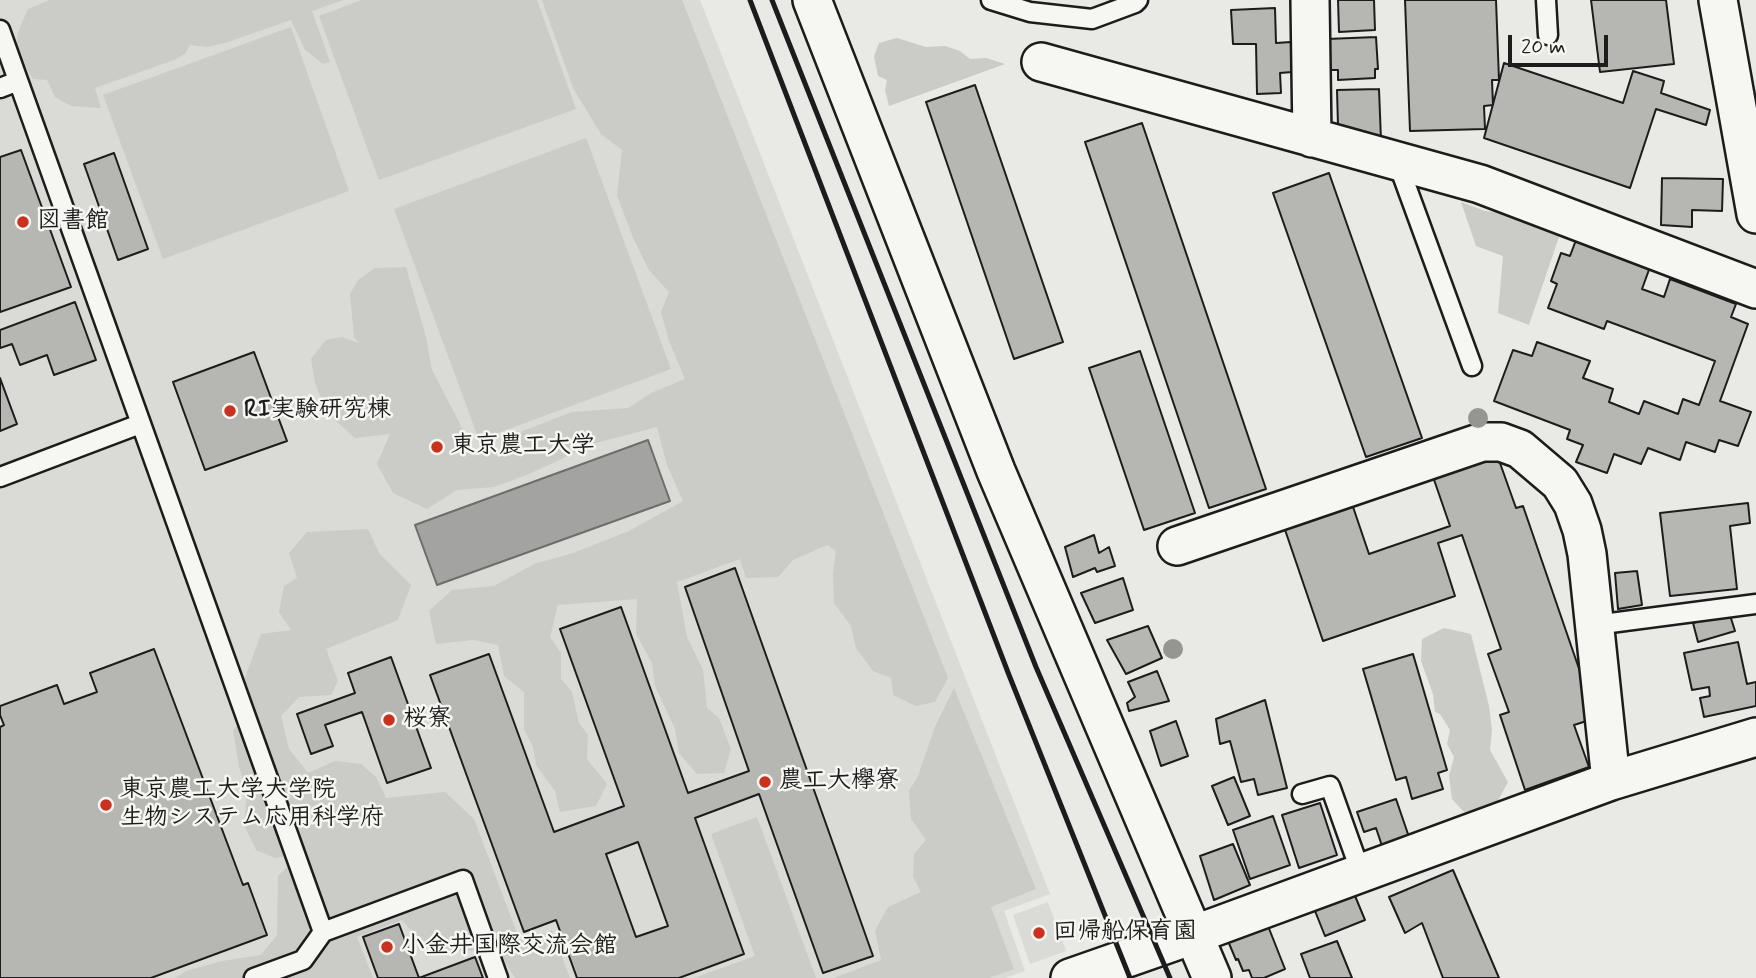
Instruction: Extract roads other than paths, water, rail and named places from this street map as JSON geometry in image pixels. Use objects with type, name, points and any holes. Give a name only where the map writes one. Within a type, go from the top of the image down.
[{"type":"street","points":[[812,0],[996,471],[1212,978]]},
{"type":"street","points":[[1310,0],[1312,138]]},
{"type":"street","points":[[1718,0],[1756,214]]},
{"type":"street","points":[[1041,62],[1480,184],[1756,289]]},
{"type":"street","points":[[1177,546],[1482,442],[1501,442],[1520,449],[1560,483],[1573,504],[1587,554],[1611,780]]},
{"type":"street","points":[[1070,978],[1611,780],[1756,737]]},
{"type":"lane","points":[[995,1],[1092,19],[1138,0]]},
{"type":"lane","points":[[1546,0],[1548,35]]},
{"type":"lane","points":[[0,30],[323,932]]},
{"type":"lane","points":[[0,88],[18,81]]},
{"type":"lane","points":[[1397,161],[1472,366]]},
{"type":"lane","points":[[0,477],[140,424]]},
{"type":"lane","points":[[1595,625],[1756,604]]},
{"type":"lane","points":[[1303,794],[1330,786],[1361,873]]},
{"type":"lane","points":[[254,978],[303,960],[323,932],[463,880],[498,978]]},
{"type":"railway","points":[[750,0],[1009,675],[1130,978]]},
{"type":"railway","points":[[772,0],[1036,667],[1170,978]]},
{"type":"place","name":"図書館","points":[[23,222]]},
{"type":"place","name":"RI実験研究棟","points":[[230,411]]},
{"type":"place","name":"東京農工大学","points":[[437,447]]},
{"type":"place","name":"桜寮","points":[[389,720]]},
{"type":"place","name":"農工大欅寮","points":[[765,782]]},
{"type":"place","name":"東京農工大学大学院 生物システム応用科学府","points":[[106,805]]},
{"type":"place","name":"回帰船保育園","points":[[1039,933]]},
{"type":"place","name":"小金井国際交流会館","points":[[387,947]]}]
